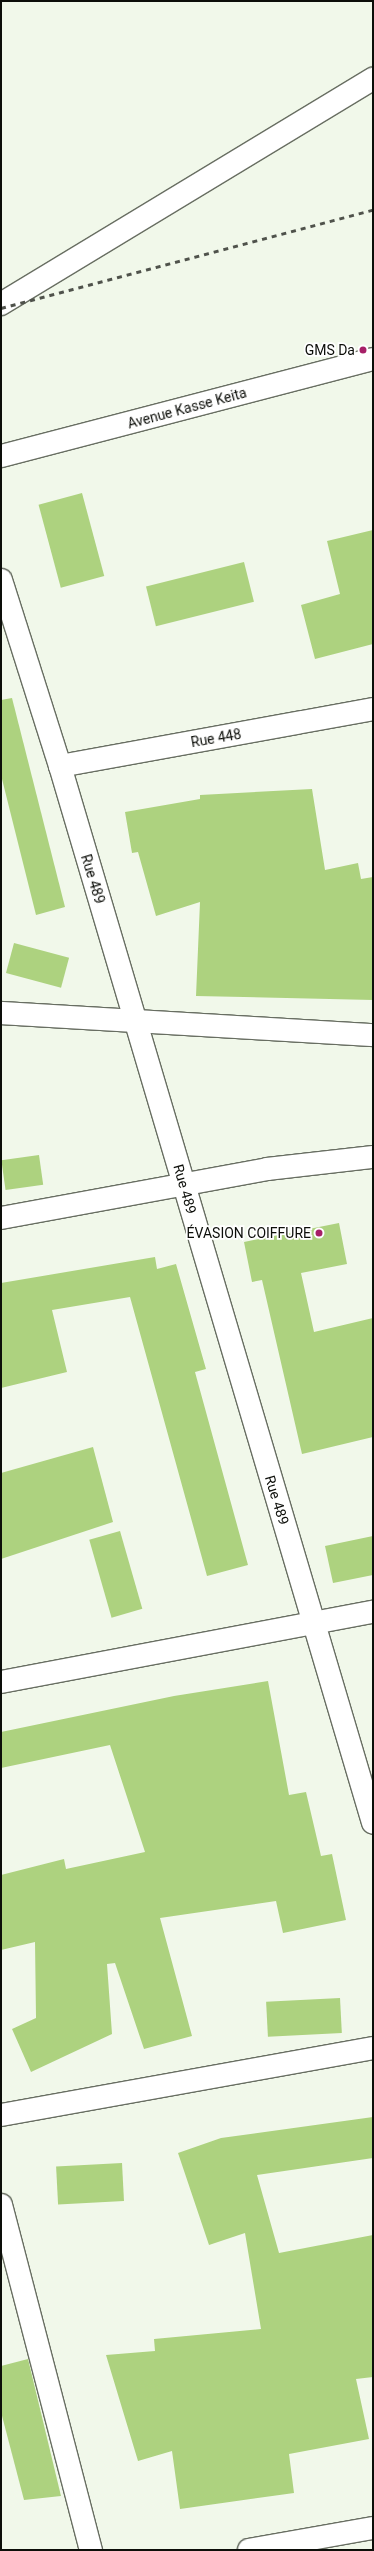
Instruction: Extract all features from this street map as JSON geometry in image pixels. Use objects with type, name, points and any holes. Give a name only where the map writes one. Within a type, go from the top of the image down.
[{"type":"street","points":[[1,304],[373,79]]},
{"type":"street","name":"Avenue Kasse Keita","points":[[1,456],[373,360]]},
{"type":"street","name":"Rue 489","points":[[1,580],[60,766],[373,1823]]},
{"type":"street","name":"Rue 448","points":[[60,766],[373,710]]},
{"type":"street","points":[[1,1013],[373,1035]]},
{"type":"street","points":[[1,1218],[267,1169],[373,1156]]},
{"type":"street","points":[[1,1682],[373,1612]]},
{"type":"street","points":[[1,2115],[373,2048]]},
{"type":"street","points":[[1,2205],[91,2550]]},
{"type":"street","points":[[249,2550],[373,2528]]},
{"type":"building","points":[[82,493],[104,576],[61,588],[39,505]]},
{"type":"building","points":[[373,530],[373,644],[315,659],[301,605],[340,594],[327,541]]},
{"type":"building","points":[[244,562],[254,602],[156,626],[146,586]]},
{"type":"building","points":[[12,698],[65,907],[36,915],[1,775],[1,700]]},
{"type":"building","points":[[312,789],[325,870],[358,863],[361,879],[373,877],[373,1000],[196,996],[200,902],[156,916],[138,852],[132,853],[125,812],[200,799],[200,795]]},
{"type":"building","points":[[14,943],[69,958],[61,988],[6,973]]},
{"type":"building","points":[[39,1155],[43,1185],[6,1190],[1,1160]]},
{"type":"building","points":[[339,1223],[347,1264],[301,1273],[314,1332],[373,1318],[373,1437],[302,1454],[262,1280],[252,1282],[244,1242]]},
{"type":"building","points":[[155,1257],[157,1269],[176,1264],[206,1369],[195,1372],[248,1565],[207,1576],[130,1297],[52,1310],[67,1372],[1,1388],[1,1283]]},
{"type":"building","points":[[93,1447],[113,1522],[1,1559],[1,1473]]},
{"type":"building","points":[[120,1531],[142,1609],[112,1618],[89,1540]]},
{"type":"building","points":[[373,1536],[373,1575],[333,1583],[325,1546]]},
{"type":"building","points":[[268,1681],[289,1795],[306,1792],[321,1856],[332,1854],[346,1920],[283,1933],[276,1901],[160,1918],[192,2036],[144,2049],[115,1963],[107,1964],[112,2034],[31,2072],[12,2029],[36,2018],[35,1942],[1,1950],[1,1875],[64,1859],[66,1869],[145,1852],[110,1745],[1,1768],[1,1732],[174,1696]]},
{"type":"building","points":[[340,1998],[342,2033],[268,2037],[266,2002]]},
{"type":"building","points":[[373,2117],[373,2158],[257,2175],[279,2253],[373,2235],[373,2377],[356,2379],[369,2439],[289,2454],[294,2493],[180,2509],[172,2451],[138,2461],[106,2355],[155,2351],[154,2339],[261,2329],[245,2233],[209,2245],[178,2153],[221,2138]]},
{"type":"building","points":[[122,2163],[124,2201],[58,2204],[56,2166]]},
{"type":"building","points":[[28,2359],[61,2496],[24,2500],[1,2412],[1,2366]]},
{"type":"railway","points":[[1,308],[373,210]]},
{"type":"place","name":"GMS Da","points":[[363,350]]},
{"type":"place","name":"ÉVASION COIFFURE","points":[[319,1233]]}]
